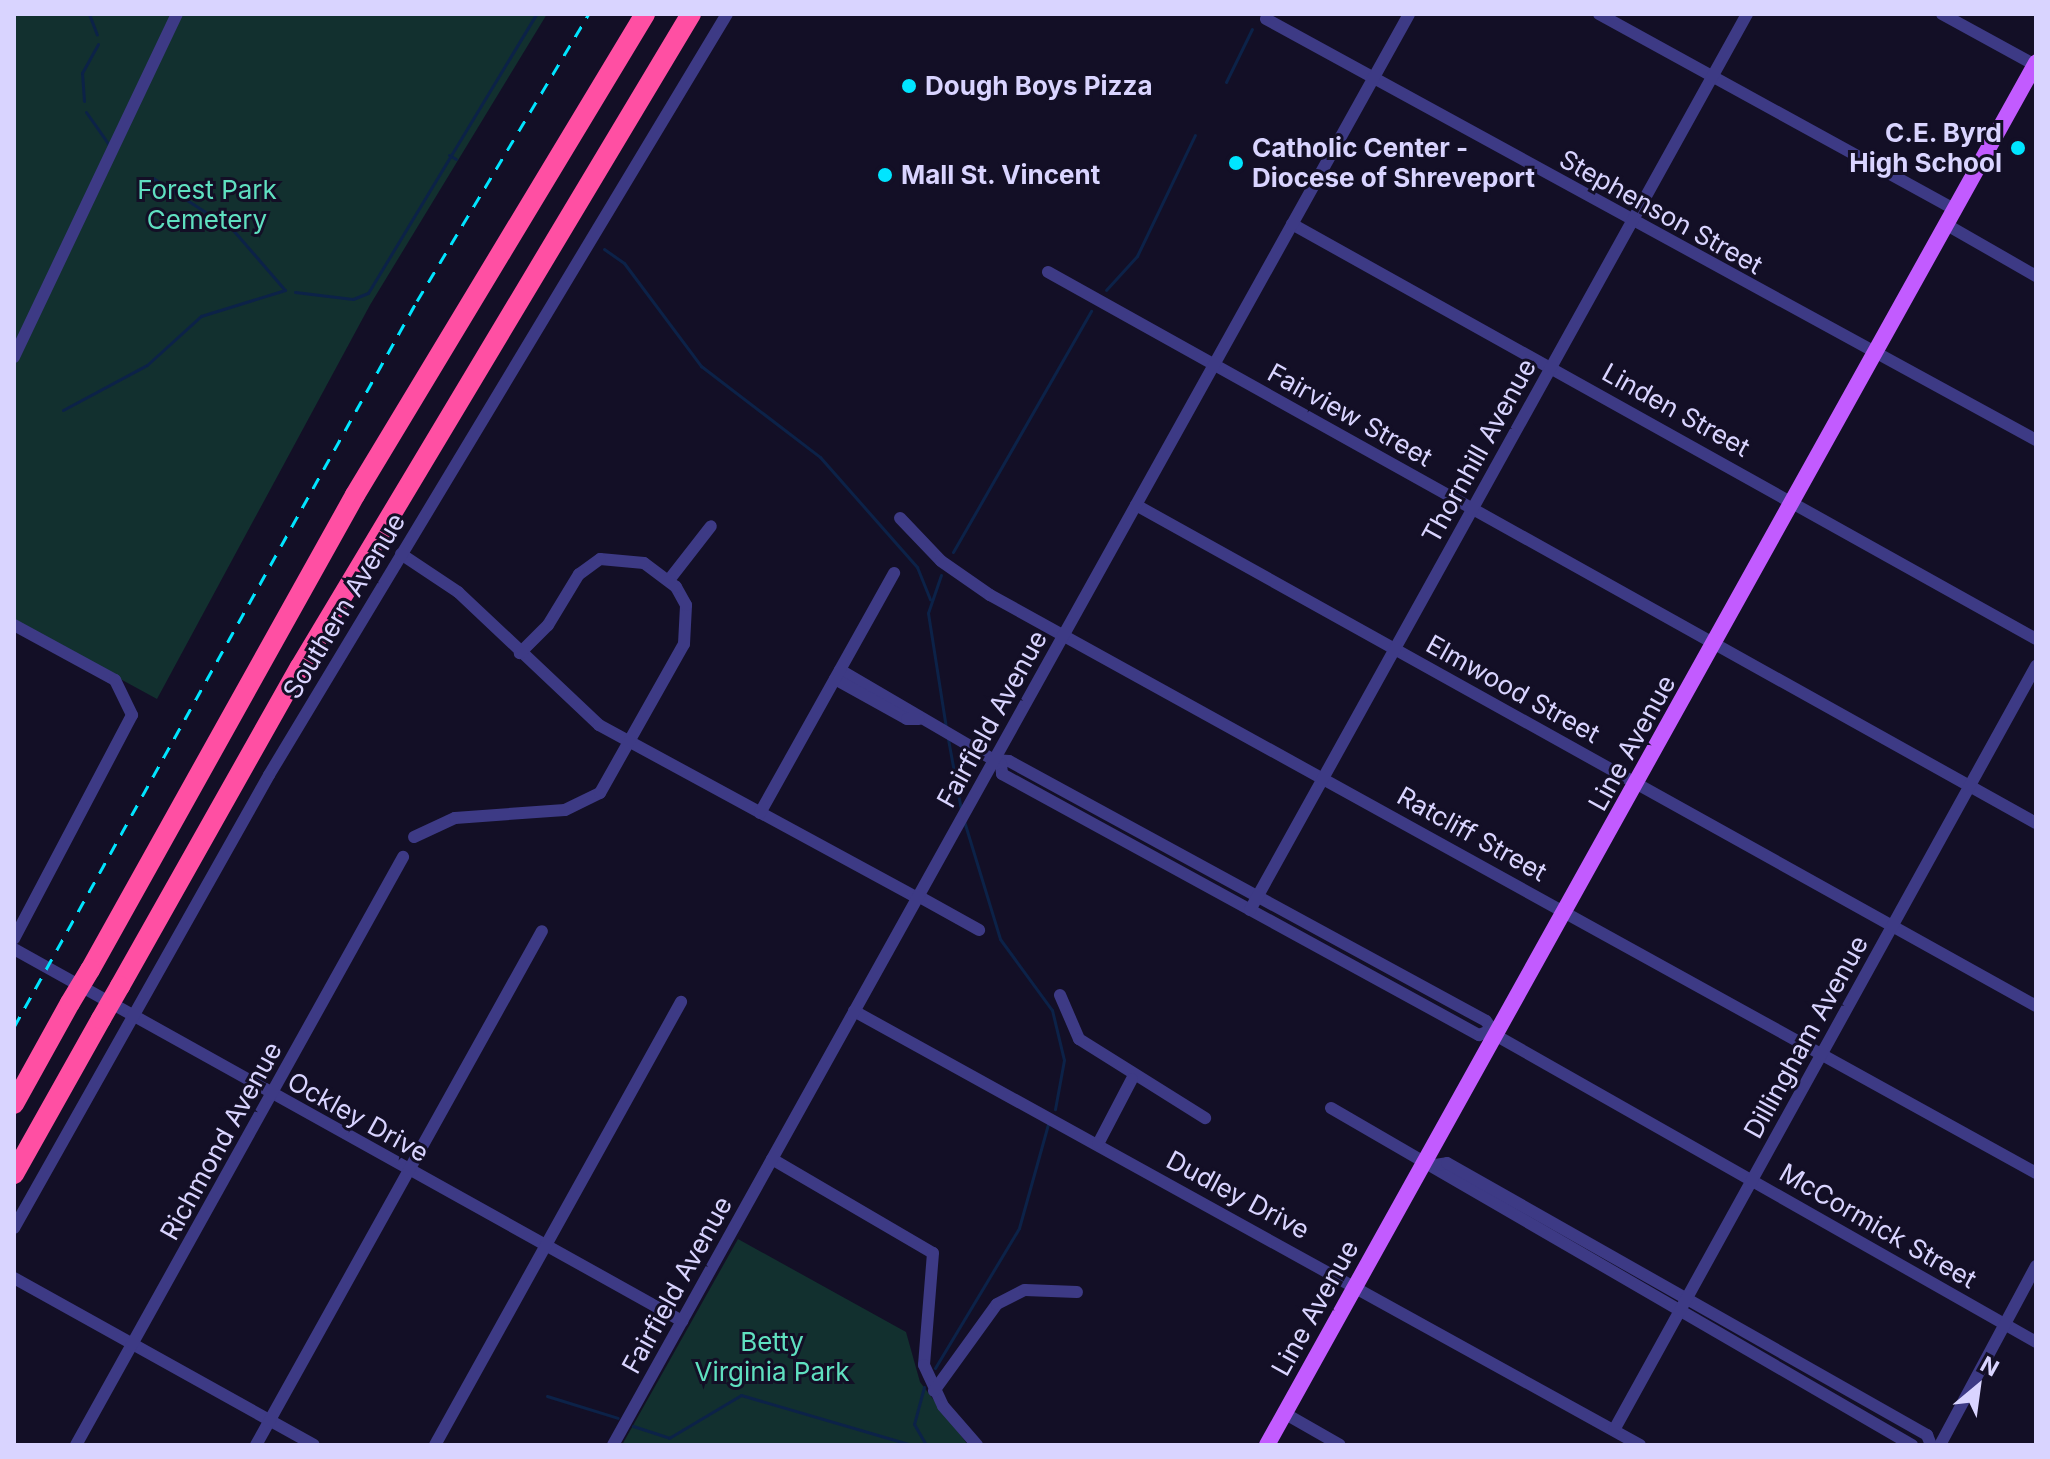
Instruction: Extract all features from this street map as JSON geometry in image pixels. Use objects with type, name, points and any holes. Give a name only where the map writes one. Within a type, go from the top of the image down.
[{"type":"highway","points":[[14,1104],[355,495],[645,14]]},
{"type":"highway","points":[[14,1174],[292,680],[692,14]]},
{"type":"main road","name":"Line Avenue","points":[[1267,1445],[1356,1283],[1430,1163],[1493,1033],[1567,910],[2035,64]]},
{"type":"street","points":[[14,357],[177,14]]},
{"type":"street","name":"Southern Avenue","points":[[14,1228],[132,1015],[401,554],[727,14]]},
{"type":"street","name":"Fairfield Avenue","points":[[613,1445],[917,897],[969,805],[998,762],[1063,636],[1409,14]]},
{"type":"street","points":[[1599,14],[1713,76],[1951,217],[2036,276]]},
{"type":"street","name":"Thornhill Avenue","points":[[1250,910],[1747,14]]},
{"type":"street","points":[[1942,14],[2035,64]]},
{"type":"street","name":"Stephenson Street","points":[[1266,19],[2036,440]]},
{"type":"street","name":"Linden Street","points":[[1292,224],[1794,501],[2036,639]]},
{"type":"street","name":"Fairview Street","points":[[1048,272],[1716,641],[2036,823]]},
{"type":"street","name":"Elmwood Street","points":[[1136,505],[2036,1006]]},
{"type":"street","name":"Ratcliff Street","points":[[900,518],[971,584],[1567,910],[2036,1173]]},
{"type":"street","points":[[669,580],[711,526]]},
{"type":"street","points":[[401,554],[458,592],[568,703],[630,742],[979,930]]},
{"type":"street","points":[[414,837],[455,818],[576,808],[600,793],[688,632],[686,605],[669,580],[631,558],[595,561],[520,653]]},
{"type":"street","points":[[760,813],[894,573]]},
{"type":"street","points":[[14,625],[115,680],[132,709],[124,742],[14,939]]},
{"type":"street","name":"Dillingham Avenue","points":[[1614,1430],[2036,666]]},
{"type":"street","points":[[837,674],[998,762]]},
{"type":"street","name":"McCormick Street","points":[[1493,1033],[1479,1035],[1250,910],[1002,774],[998,762],[1009,761],[1486,1021],[1493,1033],[2036,1342]]},
{"type":"street","points":[[1117,836],[1124,824]]},
{"type":"street","name":"Richmond Avenue","points":[[76,1445],[403,857]]},
{"type":"street","points":[[256,1445],[542,931]]},
{"type":"street","name":"Ockley Drive","points":[[14,949],[682,1321]]},
{"type":"street","points":[[1372,976],[1379,963]]},
{"type":"street","points":[[1060,995],[1079,1039],[1132,1079],[1205,1118]]},
{"type":"street","points":[[435,1445],[681,1002]]},
{"type":"street","name":"Dudley Drive","points":[[854,1011],[1356,1283],[1640,1445]]},
{"type":"street","points":[[1098,1144],[1132,1079]]},
{"type":"street","points":[[1331,1108],[1430,1163],[1440,1177],[1912,1445]]},
{"type":"street","points":[[772,1159],[933,1253],[937,1272],[922,1351],[934,1391],[977,1445]]},
{"type":"street","points":[[1430,1163],[1447,1163],[1927,1435],[1931,1445]]},
{"type":"street","points":[[1940,1445],[2036,1266]]},
{"type":"street","points":[[14,1278],[314,1445]]},
{"type":"street","points":[[934,1391],[997,1304],[1025,1290],[1077,1292]]},
{"type":"street","points":[[1284,1413],[1340,1445]]},
{"type":"green space","name":"Forest Park Cemetery","points":[[14,14],[547,14],[370,305],[157,699],[14,621]]},
{"type":"green space","name":"Betty Virginia Park","points":[[738,1239],[906,1332],[920,1382],[968,1445],[622,1445]]},
{"type":"waterway","points":[[89,14],[97,35]]},
{"type":"waterway","points":[[295,292],[353,299],[368,293],[536,14]]},
{"type":"waterway","points":[[1226,82],[1252,29]]},
{"type":"waterway","points":[[84,101],[82,73],[98,44]]},
{"type":"waterway","points":[[86,112],[108,144]]},
{"type":"waterway","points":[[1106,290],[1137,256],[1195,135]]},
{"type":"waterway","points":[[449,155],[456,159]]},
{"type":"waterway","points":[[153,178],[233,230],[285,290]]},
{"type":"waterway","points":[[604,249],[624,263],[701,366],[820,457],[917,567],[930,599]]},
{"type":"waterway","points":[[63,410],[147,365],[201,316],[285,290]]},
{"type":"waterway","points":[[953,552],[1091,311]]},
{"type":"waterway","points":[[941,575],[928,613],[946,728]]},
{"type":"waterway","points":[[948,739],[961,810]]},
{"type":"waterway","points":[[964,821],[1000,939],[1052,1010],[1064,1060],[1055,1109]]},
{"type":"waterway","points":[[935,1368],[1019,1228],[1048,1124]]},
{"type":"waterway","points":[[924,1387],[914,1424],[926,1445]]},
{"type":"waterway","points":[[633,1426],[669,1438],[741,1395],[912,1445]]},
{"type":"waterway","points":[[547,1396],[618,1418]]},
{"type":"railway","points":[[14,1027],[417,301],[589,14]]},
{"type":"place","name":"Dough Boys Pizza","points":[[909,86]]},
{"type":"place","name":"C.E. Byrd High School","points":[[2018,148]]},
{"type":"place","name":"Catholic Center - Diocese of Shreveport","points":[[1236,163]]},
{"type":"place","name":"Mall St. Vincent","points":[[885,175]]}]
